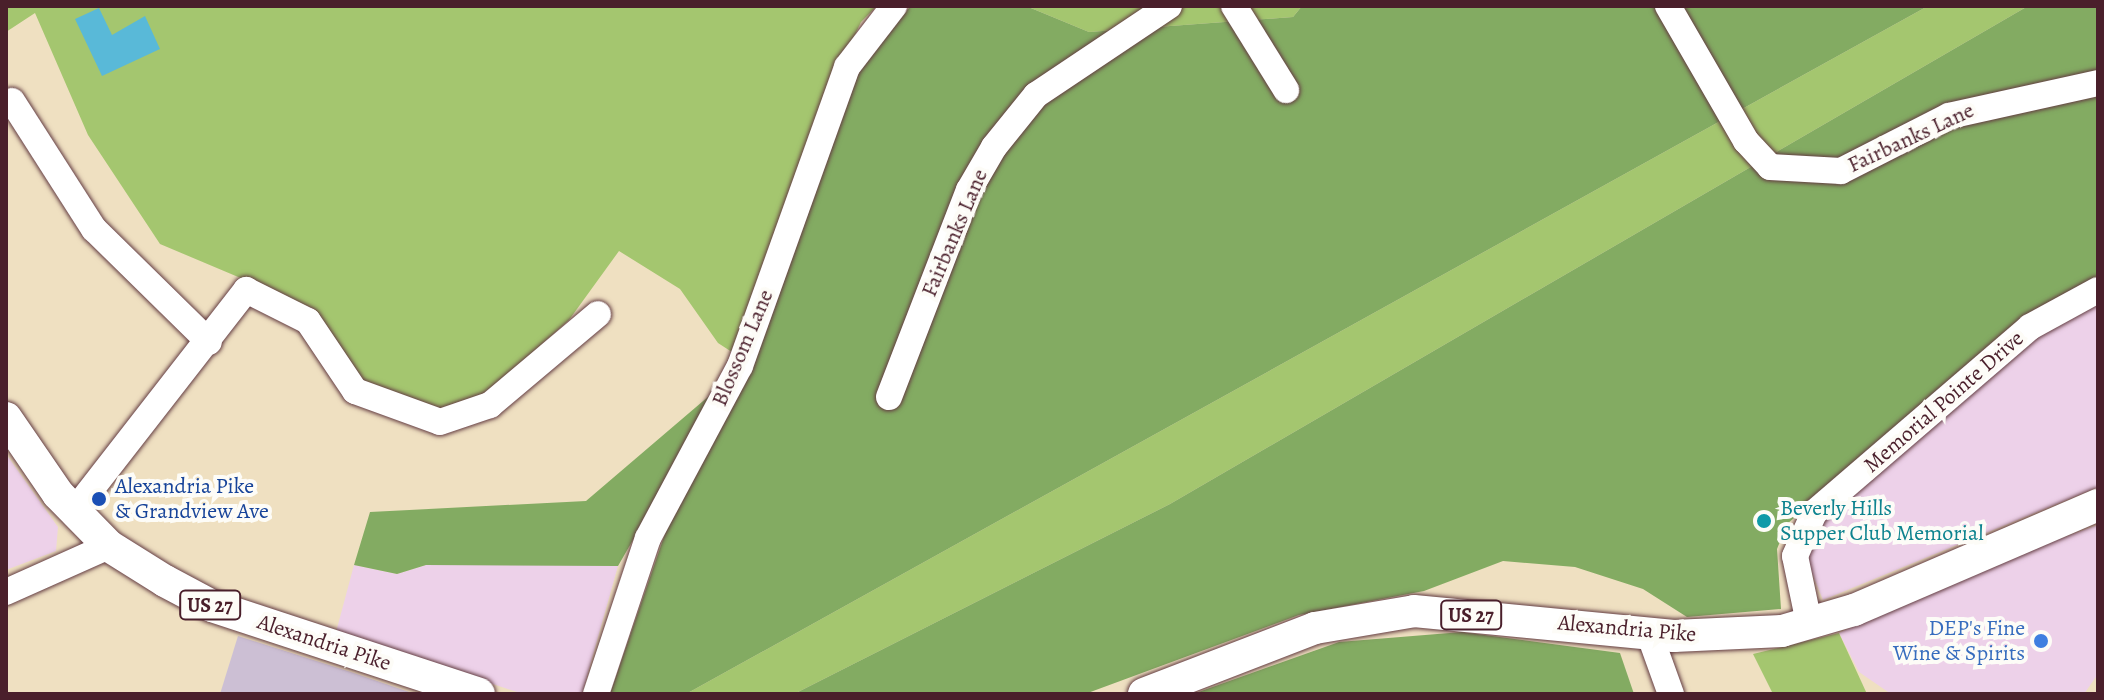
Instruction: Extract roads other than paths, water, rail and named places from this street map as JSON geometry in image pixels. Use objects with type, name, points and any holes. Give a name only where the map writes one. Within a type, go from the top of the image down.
[{"type":"main road","name":"Alexandria Pike","points":[[6,418],[33,465],[109,546],[212,606],[479,694]]},
{"type":"main road","name":"Alexandria Pike","points":[[1144,694],[1315,628],[1369,615],[1414,611],[1649,633],[1748,636],[1809,623],[2098,505]]},
{"type":"street","name":"Blossom Lane","points":[[596,694],[648,538],[740,366],[847,67],[894,6]]},
{"type":"street","name":"Fairbanks Lane","points":[[889,397],[969,190],[994,147],[1036,95],[1169,6]]},
{"type":"street","points":[[1234,6],[1286,90]]},
{"type":"street","name":"Fairbanks Lane","points":[[1668,6],[1746,141],[1770,167],[1841,171],[1964,111],[2098,83]]},
{"type":"street","points":[[12,101],[94,229],[209,342]]},
{"type":"street","points":[[75,510],[209,342],[246,290],[308,321],[355,391],[440,422],[490,405],[598,314]]},
{"type":"street","name":"Memorial Pointe Drive","points":[[1809,623],[1794,572],[1797,540],[1814,513],[2030,327],[2098,290]]},
{"type":"street","points":[[6,592],[109,546]]},
{"type":"street","points":[[1649,633],[1671,694]]},
{"type":"water","points":[[99,8],[112,35],[145,16],[160,49],[102,76],[75,19]]},
{"type":"place","name":"Alexandria Pike & Grandview Ave","points":[[99,499]]},
{"type":"place","name":"Beverly Hills Supper Club Memorial","points":[[1764,521]]},
{"type":"place","name":"DEP's Fine Wine & Spirits","points":[[2041,641]]}]
